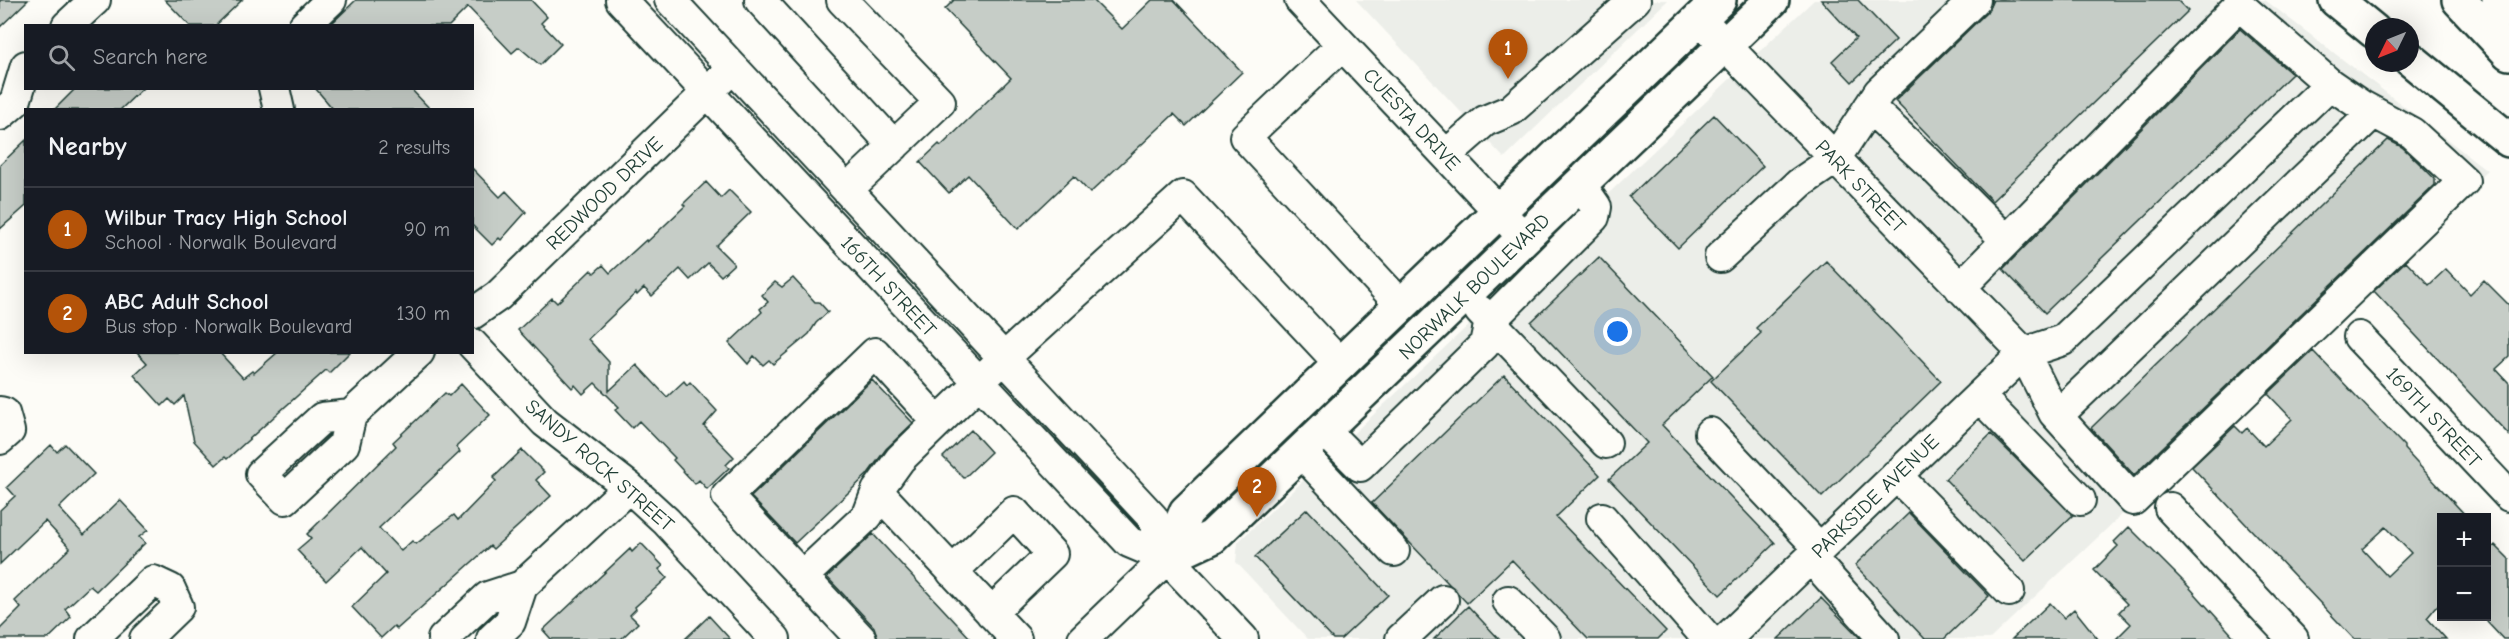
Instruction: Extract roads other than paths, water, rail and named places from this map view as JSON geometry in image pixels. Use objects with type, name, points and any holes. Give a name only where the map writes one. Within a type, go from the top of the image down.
[{"type":"main road","name":"NORWALK BOULEVARD","points":[[1167,558],[1212,537],[1772,0]]},
{"type":"main road","points":[[2336,0],[2365,23]]},
{"type":"main road","points":[[2459,0],[2509,53]]},
{"type":"main road","points":[[2499,0],[2509,11]]},
{"type":"main road","name":"NORWALK BOULEVARD","points":[[1167,558],[1186,512],[1709,9]]},
{"type":"main road","points":[[2419,66],[2509,140]]},
{"type":"street","points":[[69,24],[95,0]]},
{"type":"street","points":[[306,24],[331,0]]},
{"type":"street","name":"166TH STREET","points":[[621,0],[1129,542],[1167,558]]},
{"type":"street","name":"166TH STREET","points":[[670,0],[1153,518],[1167,558],[1243,639]]},
{"type":"street","points":[[760,0],[894,146]]},
{"type":"street","points":[[842,0],[940,102],[848,190]]},
{"type":"street","name":"CUESTA DRIVE","points":[[1300,0],[1524,238]]},
{"type":"street","points":[[1720,257],[1800,183],[1835,159],[1879,92],[1976,0]]},
{"type":"street","points":[[1446,155],[1485,121],[1511,110],[1622,4]]},
{"type":"street","points":[[1960,288],[2220,7],[2239,4],[2330,84],[2373,112],[2057,416]]},
{"type":"street","name":"PARK STREET","points":[[1709,9],[1725,45],[2024,353],[2057,416],[2133,500],[2464,181],[2412,133],[2373,112]]},
{"type":"street","points":[[1342,45],[1240,143],[1402,306]]},
{"type":"street","points":[[0,69],[24,62]]},
{"type":"street","name":"REDWOOD DRIVE","points":[[474,313],[498,297],[733,68]]},
{"type":"street","points":[[0,116],[15,102],[24,73]]},
{"type":"street","points":[[2024,353],[2064,340],[2330,84]]},
{"type":"street","points":[[274,90],[279,108]]},
{"type":"street","points":[[1869,107],[2006,240]]},
{"type":"street","points":[[1324,430],[1360,466],[1485,344],[1490,321],[1594,217],[1596,207],[1580,184]]},
{"type":"street","points":[[802,576],[868,515],[877,491],[900,459],[1004,358],[1186,193],[1341,364]]},
{"type":"street","points":[[1465,295],[1606,443]]},
{"type":"street","name":"169TH STREET","points":[[2359,337],[2509,496]]},
{"type":"street","name":"SANDY ROCK STREET","points":[[474,346],[545,422],[629,487],[666,520],[775,639]]},
{"type":"street","points":[[861,639],[727,496],[875,353],[938,422]]},
{"type":"street","name":"PARKSIDE AVENUE","points":[[1726,639],[2024,353]]},
{"type":"street","points":[[351,415],[417,354]]},
{"type":"street","points":[[1979,396],[2080,500]]},
{"type":"street","points":[[0,412],[4,413],[9,431],[0,439]]},
{"type":"street","points":[[1710,433],[1815,553],[1884,639]]},
{"type":"street","points":[[1301,452],[1394,551]]},
{"type":"street","points":[[1896,475],[2009,591]]},
{"type":"street","points":[[443,639],[488,597],[522,586],[629,487]]},
{"type":"street","points":[[877,491],[1016,639]]},
{"type":"street","points":[[2170,508],[2293,639]]},
{"type":"street","points":[[952,572],[1014,512],[1052,554],[991,613]]},
{"type":"street","points":[[1602,518],[1708,639]]},
{"type":"street","name":"NORWALK BOULEVARD","points":[[1083,639],[1167,558]]},
{"type":"street","points":[[92,639],[153,581],[170,589],[178,607],[145,639]]},
{"type":"street","points":[[492,639],[510,622],[522,586]]},
{"type":"street","points":[[1401,639],[1443,600]]},
{"type":"street","points":[[1508,601],[1545,639]]},
{"type":"place","name":"Wilbur Tracy High School","points":[[1508,79]]},
{"type":"place","name":"ABC Adult School","points":[[1257,517]]}]
